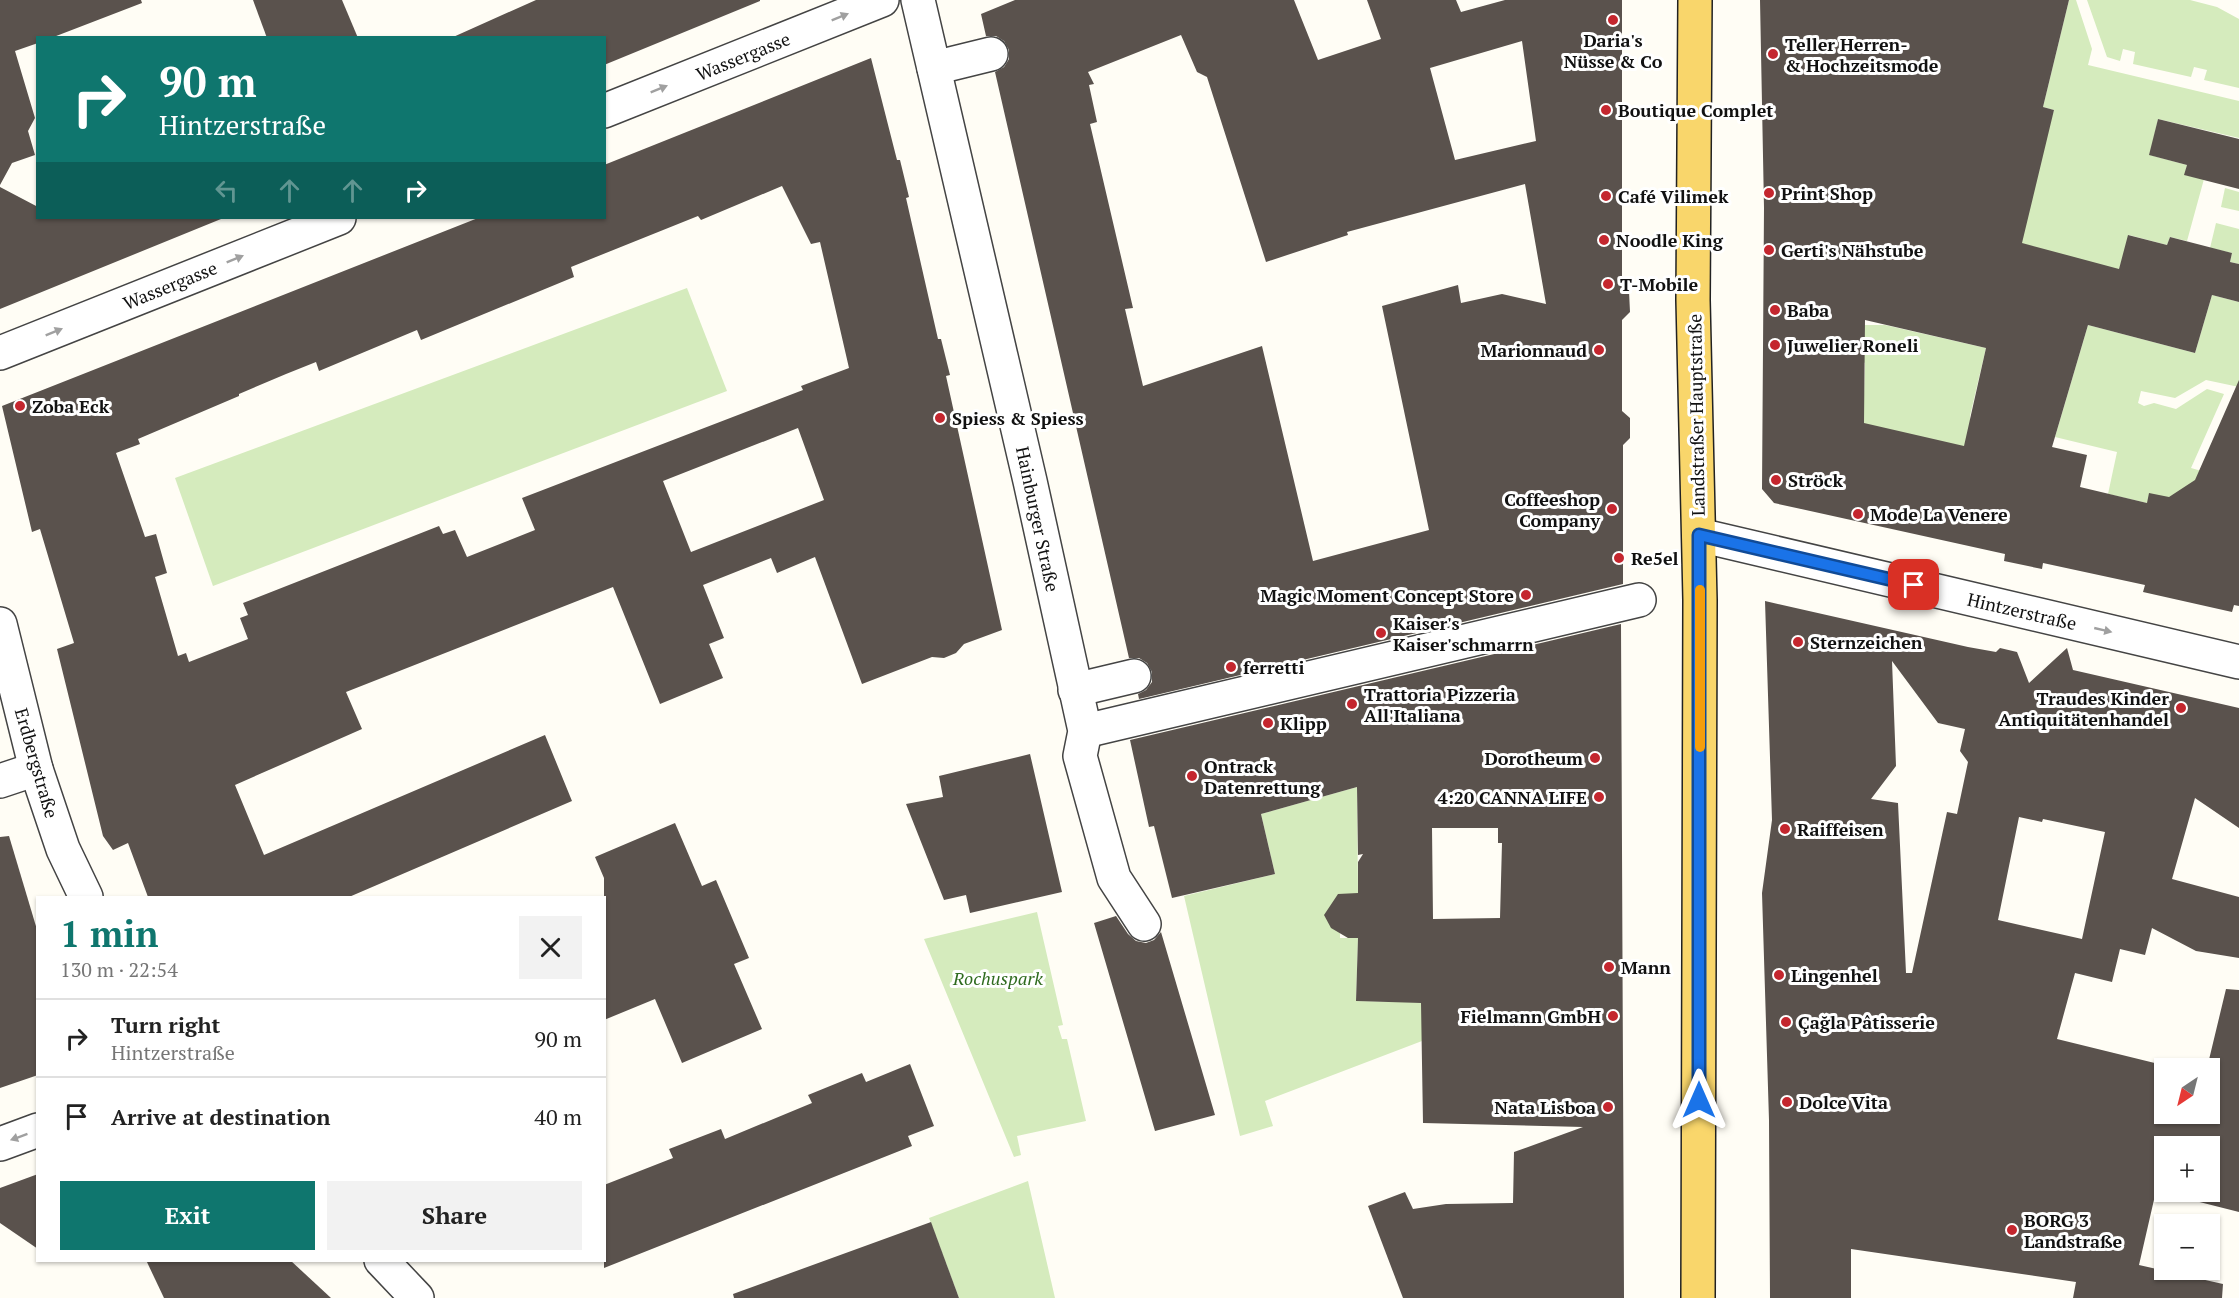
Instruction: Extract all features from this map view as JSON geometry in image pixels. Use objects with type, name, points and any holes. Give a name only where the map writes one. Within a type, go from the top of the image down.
[{"type":"main road","name":"Landstraßer Hauptstraße","points":[[1695,0],[1693,300],[1699,535],[1698,1298]]},
{"type":"street","name":"Wassergasse","points":[[606,110],[882,0]]},
{"type":"street","name":"Hainburger Straße","points":[[918,0],[1030,481],[1085,731],[1080,756],[1114,878],[1144,924]]},
{"type":"street","points":[[934,68],[991,54]]},
{"type":"street","name":"Wassergasse","points":[[0,353],[336,219]]},
{"type":"street","name":"Hintzerstraße","points":[[1699,535],[2239,662]]},
{"type":"street","points":[[1085,731],[1639,600]]},
{"type":"street","name":"Erdbergstraße","points":[[0,624],[36,770],[63,849],[86,896]]},
{"type":"street","points":[[1075,690],[1134,676]]},
{"type":"street","points":[[0,781],[36,770]]},
{"type":"street","points":[[0,1144],[36,1131]]},
{"type":"street","points":[[383,1262],[417,1298]]},
{"type":"green space","points":[[2069,0],[2076,0],[2092,49],[2088,65],[2239,101],[2239,138],[2158,119],[2150,155],[2187,165],[2185,175],[2204,179],[2187,241],[2170,237],[2167,245],[2129,235],[2119,270],[2012,241],[2054,110],[2043,107]]},
{"type":"green space","points":[[2087,0],[2190,0],[2217,7],[2239,19],[2239,88],[2204,80],[2207,70],[2194,67],[2191,77],[2133,64],[2135,52],[2123,49],[2120,61],[2107,57]]},
{"type":"green space","points":[[2225,188],[2239,192],[2239,211],[2221,207]]},
{"type":"green space","points":[[2216,223],[2239,229],[2239,264],[2230,262],[2232,253],[2210,248]]},
{"type":"green space","points":[[687,288],[727,391],[213,586],[175,478]]},
{"type":"green space","points":[[2212,295],[2239,302],[2239,387],[2206,380],[2175,398],[2141,391],[2138,403],[2144,406],[2154,403],[2176,409],[2207,389],[2224,394],[2191,468],[2216,475],[2172,498],[2147,503],[2108,494],[2117,452],[2055,437],[2088,325],[2195,353]]},
{"type":"green space","points":[[1861,325],[1885,325],[1986,348],[1970,416],[1974,460],[1854,433],[1864,396],[1865,363],[1861,360]]},
{"type":"green space","points":[[1357,787],[1358,893],[1340,933],[1340,938],[1358,938],[1356,1001],[1502,1004],[1422,1041],[1265,1101],[1273,1126],[1240,1136],[1184,896],[1275,874],[1261,814]]},
{"type":"green space","name":"Rochuspark","points":[[1037,912],[1063,1025],[1058,1026],[1062,1039],[1067,1039],[1086,1121],[1017,1136],[1021,1155],[1014,1157],[924,939]]},
{"type":"green space","points":[[1028,1181],[1055,1298],[959,1298],[929,1218]]},
{"type":"building","points":[[0,0],[141,0],[142,3],[56,36],[36,36],[36,44],[15,51],[35,118],[28,131],[35,155],[12,163],[0,185]]},
{"type":"building","points":[[253,0],[342,0],[357,36],[266,36]]},
{"type":"building","points":[[536,0],[760,0],[606,64],[606,36],[455,36]]},
{"type":"building","points":[[1015,0],[1294,0],[1318,60],[1381,39],[1367,0],[1456,0],[1461,12],[1505,0],[1622,0],[1622,285],[1629,291],[1630,312],[1622,320],[1622,411],[1630,418],[1630,438],[1623,445],[1623,584],[1139,699],[1138,694],[1146,690],[1152,682],[1152,672],[1147,663],[1139,658],[1129,658],[995,72],[1004,67],[1009,59],[1009,50],[1004,41],[996,36],[986,36],[981,14]],"holes":[[[1181,35],[1197,72],[1207,77],[1266,262],[1348,235],[1347,232],[1525,184],[1546,304],[1502,294],[1461,303],[1458,285],[1382,306],[1429,530],[1313,561],[1262,346],[1143,386],[1125,309],[1133,308],[1090,124],[1097,122],[1089,85],[1094,84],[1088,72]],[[1522,41],[1536,141],[1455,160],[1430,68]]]},
{"type":"building","points":[[1760,0],[2069,0],[2043,107],[2054,110],[2022,243],[2119,269],[2128,235],[2167,245],[2170,237],[2232,253],[2230,262],[2239,264],[2239,302],[2212,295],[2195,353],[2088,325],[2052,447],[2087,455],[2080,487],[2147,503],[2149,493],[2169,497],[2195,480],[2239,380],[2239,606],[2234,605],[2232,612],[2143,592],[2145,585],[2043,563],[2042,569],[2004,561],[2005,554],[1774,503],[1762,489],[1764,208]],"holes":[[[1865,320],[1986,348],[1964,446],[1864,423]]]},
{"type":"building","points":[[871,58],[897,160],[900,160],[909,197],[906,198],[938,339],[941,339],[950,375],[946,376],[1002,630],[964,644],[956,653],[944,658],[932,657],[862,684],[815,557],[777,573],[771,558],[703,585],[724,638],[709,644],[723,678],[660,704],[613,587],[346,692],[362,729],[235,785],[264,855],[545,735],[572,801],[351,896],[148,896],[128,843],[113,850],[103,836],[57,649],[74,643],[40,529],[32,532],[2,406],[475,219],[606,219],[606,164]],"holes":[[[782,186],[811,244],[820,242],[849,368],[801,386],[803,390],[522,498],[535,530],[467,557],[455,530],[443,534],[439,526],[243,603],[248,615],[240,618],[248,639],[189,662],[186,653],[178,656],[155,577],[167,573],[156,534],[145,537],[116,453],[140,444],[138,439],[286,374],[316,362],[319,371],[417,330],[421,340],[574,277],[571,267],[698,216],[701,220]],[[798,428],[824,500],[691,552],[663,481]]]},
{"type":"building","points":[[2158,119],[2239,139],[2239,189],[2184,175],[2187,165],[2149,155]]},
{"type":"building","points":[[0,187],[36,206],[36,219],[221,219],[0,309]]},
{"type":"building","points":[[1765,601],[1968,647],[1996,652],[2000,648],[2017,652],[2029,683],[2067,648],[2073,670],[2239,708],[2239,828],[2195,798],[2172,879],[2239,897],[2239,958],[2196,951],[2152,928],[2145,955],[2120,949],[2112,982],[2075,973],[2057,1039],[2154,1063],[2154,1124],[2220,1124],[2220,1058],[2209,1058],[2226,989],[2239,990],[2239,1212],[2199,1202],[2220,1202],[2220,1136],[2154,1136],[2154,1200],[2139,1265],[2154,1268],[2154,1280],[2205,1280],[2223,1284],[2222,1298],[2073,1298],[2076,1282],[1851,1249],[1851,1298],[1770,1298],[1769,1120],[1762,893],[1772,820]],"holes":[[[1892,661],[1938,723],[1965,729],[1960,751],[1968,762],[1957,814],[1947,812],[1912,973],[1906,973],[1898,803],[1871,799],[1896,766]],[[2019,817],[2042,822],[2043,819],[2105,832],[2082,939],[1998,920]]]},
{"type":"building","points":[[1621,624],[1624,1298],[1403,1298],[1368,1206],[1405,1192],[1413,1209],[1446,1204],[1513,1203],[1514,1152],[1583,1127],[1423,1123],[1421,1003],[1356,1001],[1358,938],[1348,938],[1331,928],[1324,915],[1338,894],[1358,893],[1358,862],[1363,854],[1358,855],[1357,787],[1261,814],[1275,874],[1172,898],[1154,826],[1149,827],[1130,740]],"holes":[[[1432,828],[1498,828],[1498,843],[1502,843],[1500,918],[1433,919]]]},
{"type":"building","points":[[1030,754],[1062,892],[970,913],[966,895],[944,900],[906,804],[943,797],[939,776]]},
{"type":"building","points":[[675,823],[702,886],[716,880],[749,958],[734,964],[762,1029],[682,1063],[655,999],[606,1019],[606,896],[604,896],[604,878],[595,857]]},
{"type":"building","points":[[9,836],[36,926],[36,1076],[0,1088],[0,837]]},
{"type":"building","points":[[1116,916],[1128,934],[1136,941],[1146,943],[1154,940],[1161,932],[1215,1115],[1155,1131],[1094,923]]},
{"type":"building","points":[[910,1064],[934,1126],[908,1136],[912,1146],[604,1268],[604,1262],[606,1262],[606,1184],[673,1158],[669,1149],[721,1129],[725,1139],[812,1103],[808,1095],[862,1073],[866,1082]]},
{"type":"building","points":[[36,1175],[36,1248],[0,1223],[0,1188]]},
{"type":"building","points":[[931,1222],[959,1298],[734,1298],[733,1294]]},
{"type":"building","points":[[147,1262],[292,1262],[331,1298],[164,1298]]},
{"type":"slow traffic","points":[[1700,590],[1700,747]]},
{"type":"place","name":"Daria's Nüsse & Co","points":[[1613,20]]},
{"type":"place","name":"Teller Herren- & Hochzeitsmode","points":[[1773,54]]},
{"type":"place","name":"Boutique Complet","points":[[1606,110]]},
{"type":"place","name":"Print Shop","points":[[1769,193]]},
{"type":"place","name":"Café Vilimek","points":[[1606,196]]},
{"type":"place","name":"Noodle King","points":[[1604,240]]},
{"type":"place","name":"Gerti's Nähstube","points":[[1769,250]]},
{"type":"place","name":"T-Mobile","points":[[1608,284]]},
{"type":"place","name":"Baba","points":[[1775,310]]},
{"type":"place","name":"Juwelier Roneli","points":[[1775,345]]},
{"type":"place","name":"Marionnaud","points":[[1599,350]]},
{"type":"place","name":"Zoba Eck","points":[[20,406]]},
{"type":"place","name":"Spiess & Spiess","points":[[940,418]]},
{"type":"place","name":"Ströck","points":[[1776,480]]},
{"type":"place","name":"Coffeeshop Company","points":[[1612,509]]},
{"type":"place","name":"Mode La Venere","points":[[1858,514]]},
{"type":"place","name":"Re5el","points":[[1619,558]]},
{"type":"place","name":"Magic Moment Concept Store","points":[[1526,595]]},
{"type":"place","name":"Kaiser's Kaiser'schmarrn","points":[[1381,633]]},
{"type":"place","name":"Sternzeichen","points":[[1798,642]]},
{"type":"place","name":"ferretti","points":[[1231,667]]},
{"type":"place","name":"Trattoria Pizzeria All'Italiana","points":[[1352,704]]},
{"type":"place","name":"Traudes Kinder Antiquitätenhandel","points":[[2181,708]]},
{"type":"place","name":"Klipp","points":[[1268,723]]},
{"type":"place","name":"Dorotheum","points":[[1595,758]]},
{"type":"place","name":"Ontrack Datenrettung","points":[[1192,776]]},
{"type":"place","name":"4:20 CANNA LIFE","points":[[1599,797]]},
{"type":"place","name":"Raiffeisen","points":[[1785,829]]},
{"type":"place","name":"Mann","points":[[1609,967]]},
{"type":"place","name":"Lingenhel","points":[[1779,975]]},
{"type":"place","name":"Fielmann GmbH","points":[[1613,1016]]},
{"type":"place","name":"Çağla Pâtisserie","points":[[1786,1022]]},
{"type":"place","name":"Dolce Vita","points":[[1787,1102]]},
{"type":"place","name":"Nata Lisboa","points":[[1608,1107]]},
{"type":"place","name":"BORG 3 Landstraße","points":[[2012,1230]]},
{"type":"route","points":[[1699,1100],[1699,535],[1914,585]]}]
